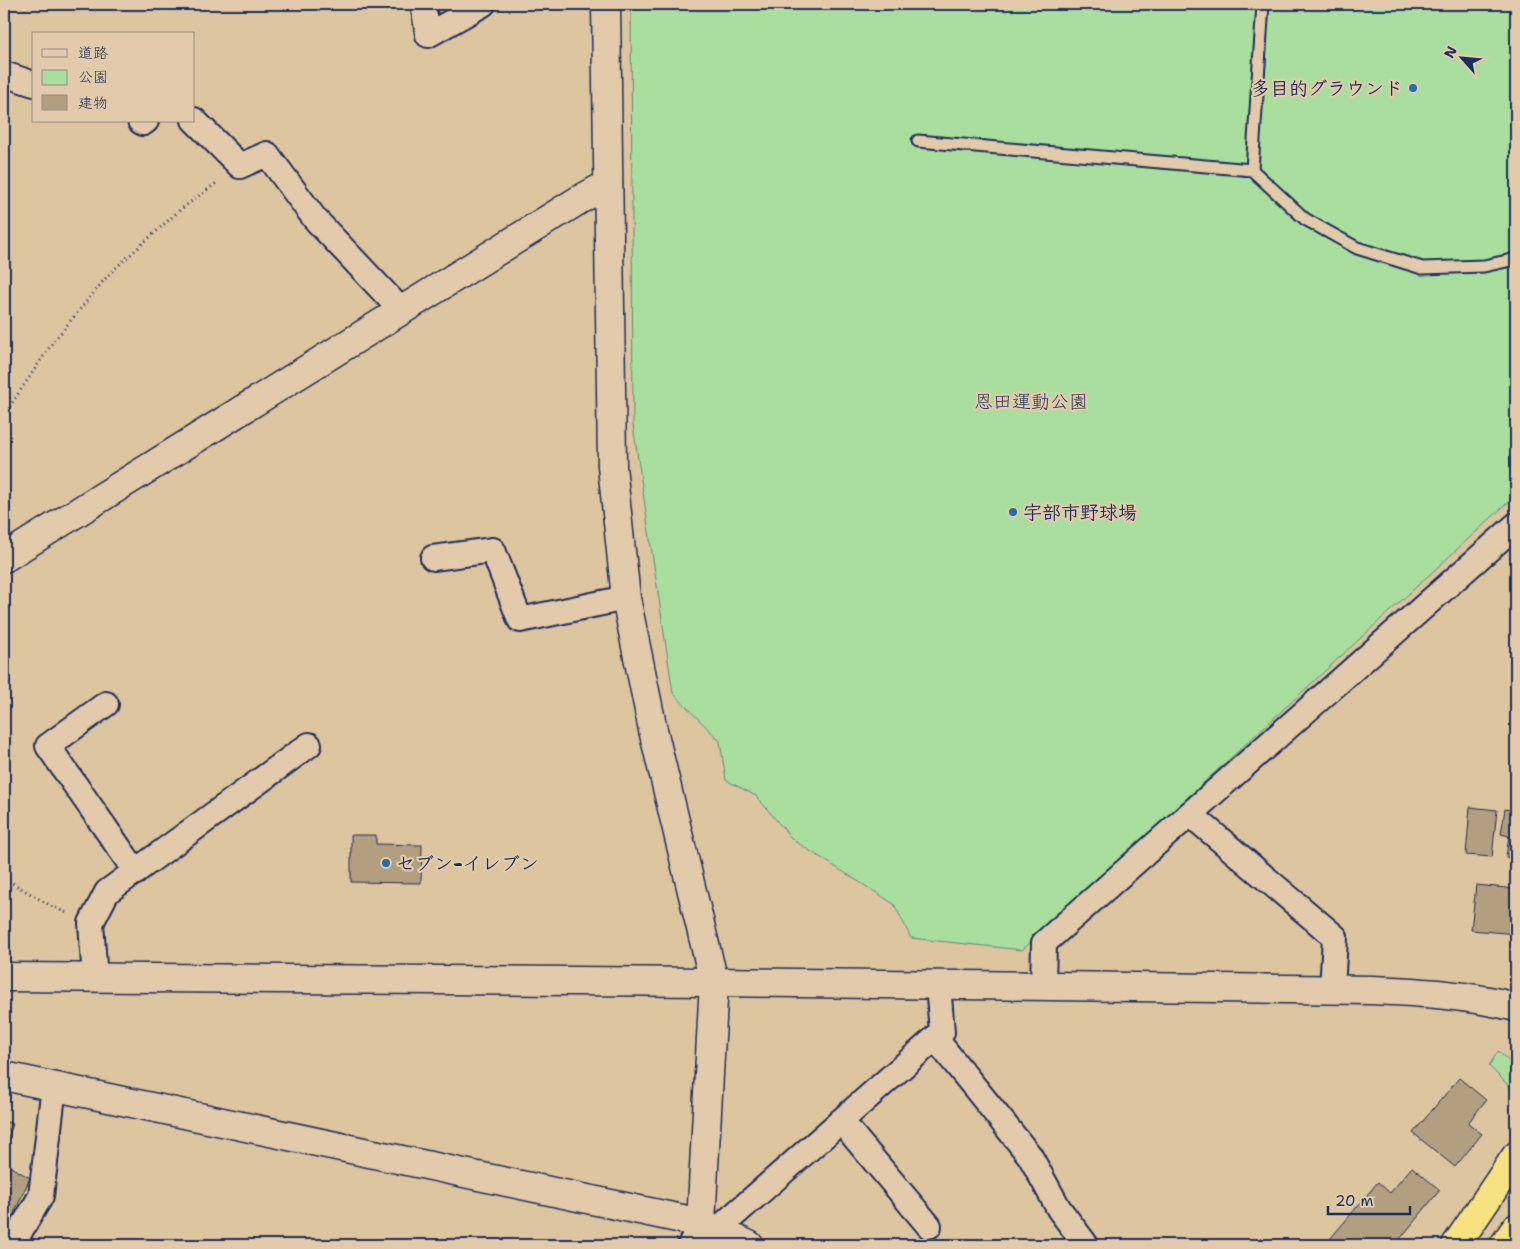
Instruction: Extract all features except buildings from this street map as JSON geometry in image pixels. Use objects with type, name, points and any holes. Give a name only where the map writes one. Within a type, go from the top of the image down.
[{"type":"highway","points":[[1456,1245],[1516,1156]]},
{"type":"highway","points":[[1504,1245],[1516,1228]]},
{"type":"street","points":[[422,4],[428,35],[483,4]]},
{"type":"street","points":[[606,4],[612,466],[626,598],[653,730],[714,982],[703,1233]]},
{"type":"street","points":[[4,74],[32,83]]},
{"type":"street","points":[[195,121],[240,166],[267,154],[315,218],[401,310]]},
{"type":"street","points":[[4,558],[401,310],[608,184]]},
{"type":"street","points":[[1043,985],[1044,943],[1516,524]]},
{"type":"street","points":[[433,558],[493,550],[520,620],[626,598]]},
{"type":"street","points":[[106,704],[48,746],[136,872]]},
{"type":"street","points":[[95,979],[91,923],[107,892],[309,745]]},
{"type":"street","points":[[1190,814],[1335,938],[1332,990]]},
{"type":"street","points":[[4,977],[1043,985],[1332,990],[1425,992],[1487,1000],[1516,1007]]},
{"type":"street","points":[[703,1233],[840,1121],[942,1032],[938,985]]},
{"type":"street","points":[[935,1038],[1030,1156],[1059,1209],[1086,1245]]},
{"type":"street","points":[[4,1076],[703,1233],[749,1245]]},
{"type":"street","points":[[12,1245],[41,1196],[54,1086]]},
{"type":"street","points":[[840,1121],[929,1226]]},
{"type":"lane","points":[[1252,170],[1263,4]]},
{"type":"lane","points":[[918,141],[1252,170],[1305,219],[1357,248],[1422,268],[1484,266],[1516,260]]},
{"type":"path","points":[[4,415],[53,342],[110,273],[181,209],[240,166]]},
{"type":"path","points":[[4,878],[53,907],[91,923]]},
{"type":"green space","name":"恩田運動公園","points":[[631,4],[1516,4],[1516,495],[1022,950],[911,938],[894,904],[793,840],[756,796],[726,780],[720,741],[673,693],[633,425]]},
{"type":"green space","points":[[1498,1051],[1508,1060],[1513,1069],[1516,1093],[1489,1066]]},
{"type":"place","name":"多目的グラウンド","points":[[1413,88]]},
{"type":"place","name":"宇部市野球場","points":[[1013,512]]},
{"type":"place","name":"セブン-イレブン","points":[[386,863]]}]
